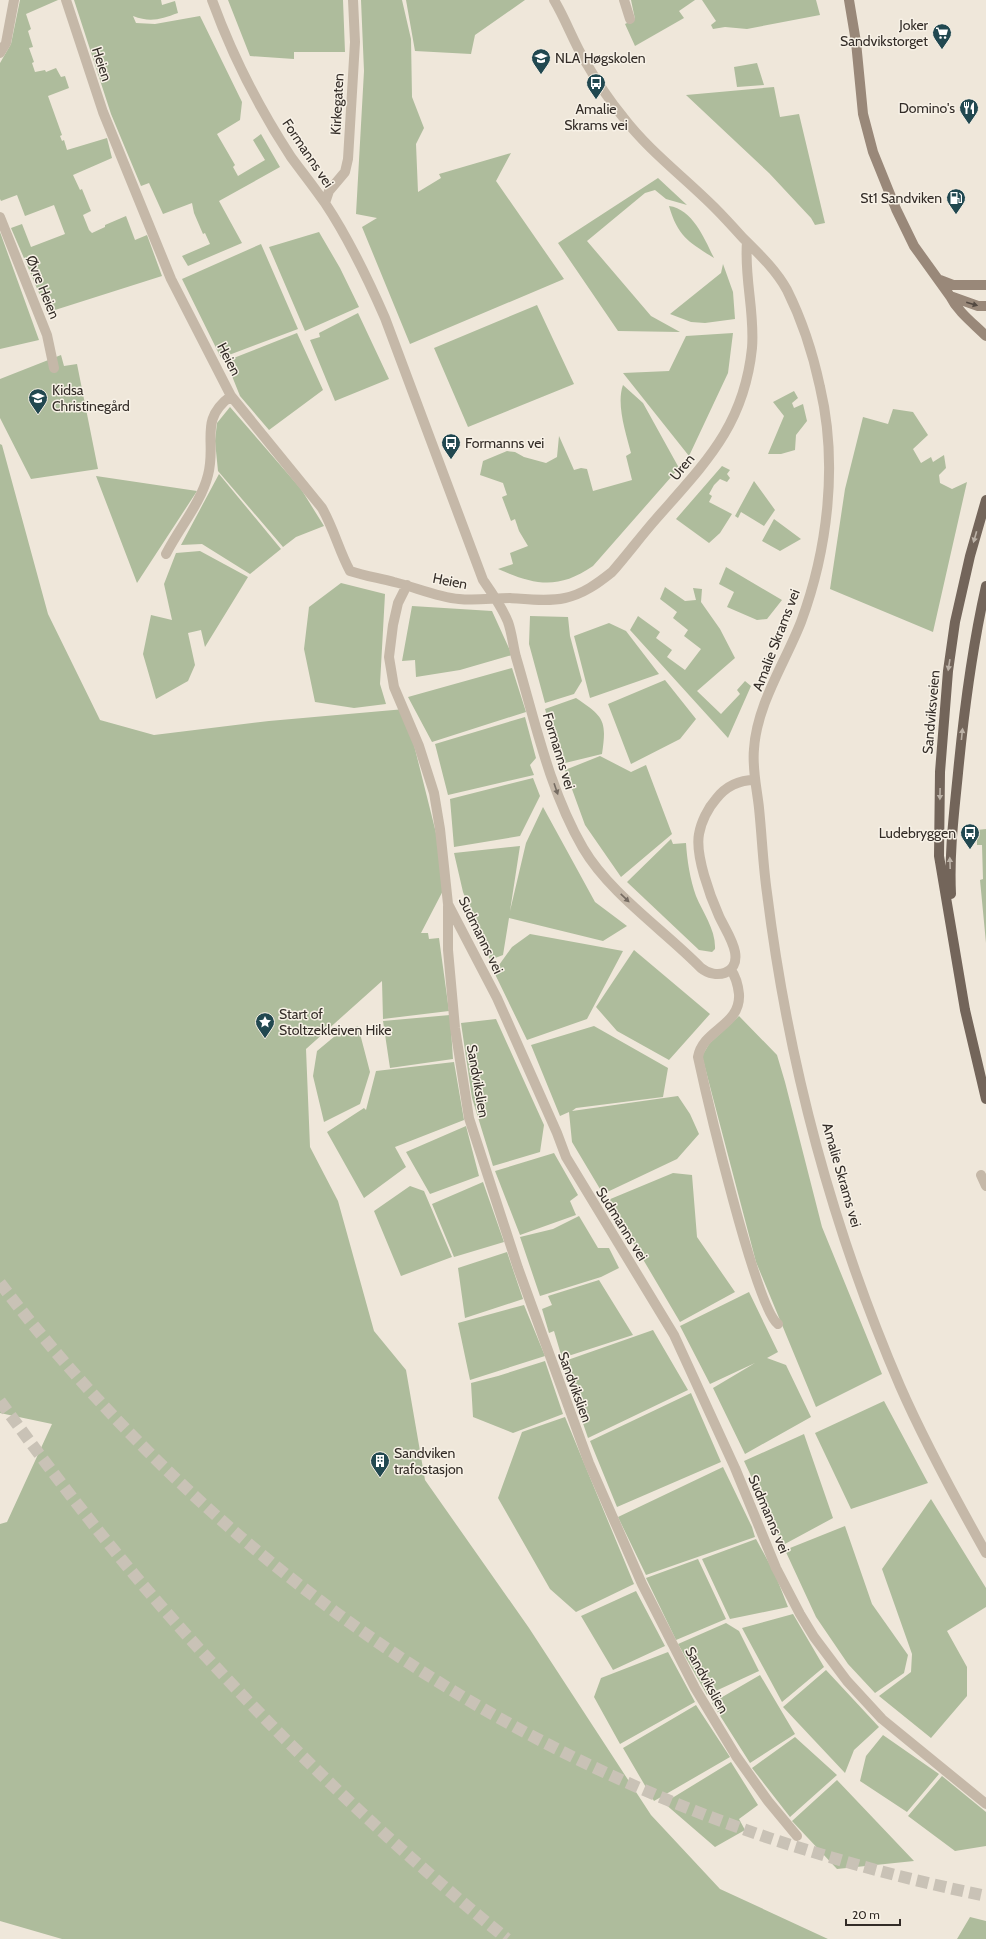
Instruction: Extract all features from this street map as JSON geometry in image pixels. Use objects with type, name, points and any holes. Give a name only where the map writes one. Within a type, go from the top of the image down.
[{"type":"main road","points":[[849,0],[856,42],[863,114],[873,152],[893,203],[914,246],[940,280],[954,304],[986,336]]},
{"type":"main road","points":[[940,280],[953,285],[986,285]]},
{"type":"main road","points":[[950,296],[978,306],[986,306]]},
{"type":"main road","name":"Sandviksveien","points":[[986,500],[970,556],[955,622],[948,671],[940,772],[939,856],[964,1010],[986,1097]]},
{"type":"main road","name":"Sandviksveien","points":[[952,930],[950,856],[964,710],[977,625],[986,586]]},
{"type":"street","points":[[0,53],[6,43],[14,0]]},
{"type":"street","name":"Heien","points":[[66,0],[103,112],[171,279],[231,396],[322,508],[330,522],[340,552],[350,571],[457,599],[478,600],[495,598]]},
{"type":"street","name":"Formanns vei","points":[[212,0],[238,61],[268,119],[290,156],[325,203],[369,281],[385,318],[483,580],[508,622],[544,752],[557,791],[570,822],[584,849],[616,890],[706,972],[714,975],[731,970]]},
{"type":"street","name":"Kirkegaten","points":[[325,203],[329,191],[345,172],[348,159],[355,42],[353,0]]},
{"type":"street","name":"Amalie Skrams vei","points":[[554,0],[585,62],[624,119],[672,168],[714,207],[771,268],[787,290],[806,338],[824,405],[827,432],[828,475],[826,525],[808,600],[800,625],[784,658],[757,727],[754,747],[755,780],[767,899],[784,1006],[799,1079],[828,1182],[855,1268],[901,1386],[939,1468],[966,1519],[986,1552]]},
{"type":"street","points":[[624,0],[630,19]]},
{"type":"street","name":"Øvre Heien","points":[[0,217],[47,335],[54,368]]},
{"type":"street","name":"Uren","points":[[495,598],[563,599],[579,594],[595,586],[612,572],[629,553],[650,526],[716,449],[734,416],[745,389],[752,348],[751,303],[746,268],[747,242]]},
{"type":"street","points":[[166,554],[200,495],[208,474],[211,422],[216,409],[231,396]]},
{"type":"street","name":"Sudmanns vei","points":[[406,586],[398,603],[393,625],[389,657],[394,687],[419,746],[434,793],[439,823],[448,904],[497,998],[557,1133],[566,1157],[674,1335],[738,1475],[776,1568],[800,1614],[831,1662],[882,1719],[986,1804]]},
{"type":"street","points":[[755,780],[738,782],[720,794],[712,803],[702,824],[699,835],[699,850],[704,871],[718,913],[735,952],[734,965],[731,970],[734,974],[739,1001],[735,1014],[706,1040],[699,1052],[698,1057],[722,1160],[749,1252],[772,1318],[778,1324]]},
{"type":"street","name":"Sandvikslien","points":[[448,904],[448,950],[453,1009],[460,1067],[469,1118],[518,1268],[589,1463],[645,1591],[695,1688],[736,1756],[768,1801],[797,1836]]},
{"type":"street","points":[[981,1175],[986,1186]]},
{"type":"green space","points":[[20,0],[58,0],[26,14],[31,29],[28,31],[33,47],[29,48],[34,62],[32,63],[35,72],[45,70],[46,72],[56,68],[61,77],[65,76],[69,88],[48,96],[62,135],[60,136],[62,141],[64,140],[67,150],[107,138],[112,158],[73,175],[80,190],[82,189],[91,211],[83,215],[89,230],[92,233],[105,227],[105,225],[126,216],[135,240],[147,235],[162,276],[55,310],[45,307],[11,228],[22,224],[31,247],[65,234],[54,205],[25,216],[17,195],[1,201],[0,199],[0,63],[11,44]]},
{"type":"green space","points":[[74,0],[161,0],[162,5],[175,1],[178,13],[151,20],[133,16],[136,23],[155,24],[200,16],[242,102],[240,120],[217,134],[235,165],[233,167],[238,176],[265,160],[253,140],[261,134],[280,167],[219,201],[242,243],[188,266],[182,256],[210,244],[205,233],[203,234],[194,213],[192,203],[163,214],[149,183],[141,186],[111,114]]},
{"type":"green space","points":[[228,0],[343,0],[345,52],[294,52],[294,59],[250,56]]},
{"type":"green space","points":[[361,0],[402,0],[411,39],[412,97],[424,128],[416,144],[418,192],[441,178],[439,174],[511,153],[496,181],[564,279],[410,344],[362,227],[377,218],[356,214],[364,71]]},
{"type":"green space","points":[[406,0],[525,0],[475,35],[471,54],[415,51]]},
{"type":"green space","points":[[631,0],[695,0],[679,11],[684,18],[635,46],[625,24],[635,19]]},
{"type":"green space","points":[[702,0],[816,0],[820,15],[747,29],[725,27],[713,29],[711,25],[716,21]]},
{"type":"green space","points":[[757,63],[764,85],[737,87],[734,67]]},
{"type":"green space","points":[[774,87],[780,117],[799,114],[825,223],[815,225],[811,218],[769,173],[686,95]]},
{"type":"green space","points":[[658,178],[687,205],[666,199],[655,190],[645,193],[587,241],[651,316],[680,332],[618,331],[558,243]]},
{"type":"green space","points":[[669,206],[677,208],[691,219],[702,234],[714,258],[686,238],[676,225]]},
{"type":"green space","points":[[0,232],[39,340],[0,349]]},
{"type":"green space","points":[[319,232],[340,268],[359,307],[305,331],[269,247]]},
{"type":"green space","points":[[261,244],[298,329],[221,358],[182,279]]},
{"type":"green space","points":[[723,264],[733,292],[735,319],[705,323],[691,322],[670,314],[721,273]]},
{"type":"green space","points":[[537,305],[574,384],[468,427],[434,348]]},
{"type":"green space","points":[[358,313],[389,379],[335,401],[310,340],[320,337],[319,333]]},
{"type":"green space","points":[[297,333],[323,390],[269,430],[240,396],[226,361]]},
{"type":"green space","points":[[733,333],[728,373],[689,456],[623,373],[669,371],[686,336]]},
{"type":"green space","points":[[61,355],[64,366],[77,364],[98,469],[31,479],[0,418],[0,379]]},
{"type":"green space","points":[[623,385],[643,403],[679,468],[593,566],[580,574],[557,582],[546,582],[524,579],[498,569],[513,564],[510,553],[528,546],[519,531],[515,519],[511,521],[502,497],[507,495],[503,483],[480,475],[483,461],[507,451],[515,452],[524,457],[546,463],[557,457],[559,436],[574,470],[581,468],[587,469],[593,491],[632,480],[626,456],[631,453],[621,410],[621,393]]},
{"type":"green space","points":[[794,391],[798,398],[792,403],[794,408],[803,404],[807,421],[796,435],[795,450],[781,454],[768,454],[784,416],[773,402]]},
{"type":"green space","points":[[230,407],[301,489],[324,526],[296,537],[283,547],[218,471],[215,441],[217,423]]},
{"type":"green space","points":[[893,409],[913,412],[928,435],[913,449],[921,463],[931,457],[933,462],[944,455],[946,468],[939,475],[940,483],[952,489],[967,482],[933,632],[830,589],[845,489],[863,417],[888,424]]},
{"type":"green space","points":[[0,444],[2,445],[48,614],[100,720],[154,735],[269,721],[405,709],[448,881],[421,933],[428,933],[429,939],[439,938],[449,1011],[383,1019],[382,981],[306,1049],[310,1147],[338,1201],[374,1331],[406,1370],[425,1480],[529,1628],[651,1815],[720,1889],[828,1939],[62,1939],[0,1921],[0,1524],[7,1522],[52,1424],[0,1413]]},
{"type":"green space","points":[[722,466],[730,470],[727,474],[730,478],[727,482],[720,479],[714,485],[709,494],[712,496],[709,502],[732,514],[720,533],[709,543],[676,519]]},
{"type":"green space","points":[[219,474],[281,549],[250,574],[202,544],[181,545]]},
{"type":"green space","points":[[96,476],[197,491],[137,583]]},
{"type":"green space","points":[[754,481],[775,510],[764,526],[741,512],[738,518],[735,516]]},
{"type":"green space","points":[[774,519],[801,539],[780,551],[762,541]]},
{"type":"green space","points":[[200,551],[248,577],[205,647],[201,630],[188,633],[195,665],[188,681],[156,699],[143,654],[151,615],[172,620],[164,584],[176,553]]},
{"type":"green space","points":[[726,567],[782,600],[767,619],[757,620],[727,607],[734,592],[719,584]]},
{"type":"green space","points":[[341,583],[385,594],[380,684],[386,704],[354,708],[315,702],[304,649],[309,607]]},
{"type":"green space","points":[[665,587],[685,601],[696,600],[693,588],[702,589],[701,602],[720,629],[735,658],[697,691],[721,714],[740,694],[737,690],[745,681],[751,686],[728,738],[630,630],[638,616],[660,632],[656,638],[672,650],[667,657],[685,670],[701,649],[684,636],[688,630],[673,618],[677,612],[660,599]]},
{"type":"green space","points":[[412,606],[492,611],[512,655],[460,670],[416,677],[415,660],[402,661]]},
{"type":"green space","points":[[530,616],[568,617],[570,636],[582,681],[574,694],[545,703],[529,644]]},
{"type":"green space","points":[[609,623],[626,631],[659,674],[590,698],[574,636]]},
{"type":"green space","points":[[512,668],[526,712],[432,742],[408,697]]},
{"type":"green space","points":[[665,680],[696,719],[680,739],[631,764],[608,704]]},
{"type":"green space","points":[[576,698],[593,710],[601,720],[604,734],[602,754],[561,764],[545,709]]},
{"type":"green space","points":[[525,717],[536,758],[530,765],[534,775],[448,795],[435,744]]},
{"type":"green space","points":[[600,756],[631,772],[646,765],[672,834],[621,877],[585,825],[565,770]]},
{"type":"green space","points":[[533,778],[540,796],[520,836],[454,847],[450,799]]},
{"type":"green space","points":[[543,807],[595,902],[627,926],[603,941],[509,918],[503,955],[490,960],[463,892],[454,853],[520,846],[510,911],[526,843]]},
{"type":"green space","points":[[986,829],[986,943],[980,880],[983,879],[982,845],[977,845],[977,830]]},
{"type":"green space","points":[[671,839],[673,844],[686,843],[689,870],[694,890],[711,928],[715,942],[715,949],[712,952],[699,950],[627,882]]},
{"type":"green space","points":[[530,934],[623,951],[587,1019],[527,1040],[493,970],[499,965],[512,947]]},
{"type":"green space","points":[[634,950],[710,1014],[669,1060],[617,1031],[596,1007]]},
{"type":"green space","points":[[450,1015],[453,1059],[390,1068],[383,1021]]},
{"type":"green space","points":[[739,1016],[777,1055],[822,1227],[882,1374],[816,1407],[756,1262],[702,1056],[709,1044]]},
{"type":"green space","points":[[496,1019],[544,1125],[540,1152],[493,1166],[472,1098],[461,1023]]},
{"type":"green space","points":[[358,1026],[370,1072],[360,1104],[324,1122],[313,1076],[317,1051],[341,1031]]},
{"type":"green space","points":[[594,1026],[668,1068],[663,1097],[576,1108],[572,1111],[678,1096],[690,1114],[699,1134],[677,1159],[603,1194],[572,1142],[569,1112],[560,1116],[531,1045]]},
{"type":"green space","points":[[454,1062],[464,1120],[395,1147],[406,1167],[364,1198],[327,1132],[364,1108],[366,1110],[376,1071]]},
{"type":"green space","points":[[466,1126],[479,1176],[430,1194],[406,1152]]},
{"type":"green space","points":[[554,1153],[578,1195],[570,1201],[576,1215],[520,1235],[495,1171]]},
{"type":"green space","points":[[673,1173],[692,1175],[697,1237],[735,1292],[680,1322],[608,1200]]},
{"type":"green space","points":[[483,1182],[504,1242],[454,1257],[432,1204]]},
{"type":"green space","points":[[410,1186],[424,1191],[452,1257],[401,1276],[374,1211]]},
{"type":"green space","points":[[579,1216],[598,1248],[609,1248],[619,1268],[601,1277],[540,1296],[520,1237],[553,1229]]},
{"type":"green space","points":[[507,1252],[523,1299],[465,1318],[458,1268]]},
{"type":"green space","points":[[599,1280],[633,1335],[562,1358],[554,1331],[549,1333],[542,1309],[552,1305],[548,1296]]},
{"type":"green space","points":[[749,1292],[778,1352],[767,1358],[786,1365],[811,1417],[745,1454],[713,1388],[755,1363],[710,1384],[680,1326]]},
{"type":"green space","points":[[524,1305],[545,1356],[470,1380],[458,1323]]},
{"type":"green space","points":[[653,1330],[688,1390],[588,1438],[562,1362]]},
{"type":"green space","points":[[545,1361],[563,1414],[513,1433],[473,1417],[471,1383]]},
{"type":"green space","points":[[691,1393],[721,1462],[617,1507],[590,1441]]},
{"type":"green space","points":[[884,1401],[928,1483],[851,1509],[815,1433]]},
{"type":"green space","points":[[565,1417],[634,1584],[576,1612],[550,1589],[498,1498],[522,1432]]},
{"type":"green space","points":[[804,1434],[833,1518],[783,1545],[744,1461]]},
{"type":"green space","points":[[723,1467],[752,1527],[755,1537],[646,1575],[618,1517]]},
{"type":"green space","points":[[931,1499],[986,1588],[986,1607],[947,1631],[967,1667],[967,1696],[931,1738],[879,1696],[911,1672],[912,1654],[882,1569]]},
{"type":"green space","points":[[845,1526],[872,1604],[908,1655],[904,1673],[875,1693],[848,1664],[816,1617],[785,1550]]},
{"type":"green space","points":[[756,1539],[775,1574],[788,1607],[730,1619],[702,1559]]},
{"type":"green space","points":[[698,1559],[726,1619],[676,1640],[646,1578]]},
{"type":"green space","points":[[636,1591],[665,1646],[613,1670],[581,1616]]},
{"type":"green space","points":[[793,1614],[824,1667],[782,1702],[742,1628]]},
{"type":"green space","points":[[726,1623],[739,1631],[759,1671],[707,1695],[678,1644]]},
{"type":"green space","points":[[668,1652],[695,1702],[620,1744],[594,1697],[601,1678]]},
{"type":"green space","points":[[826,1670],[879,1727],[854,1750],[845,1773],[783,1707]]},
{"type":"green space","points":[[760,1675],[795,1734],[750,1763],[712,1703]]},
{"type":"green space","points":[[696,1705],[730,1757],[654,1801],[623,1748]]},
{"type":"green space","points":[[883,1735],[939,1774],[907,1812],[860,1781],[866,1756]]},
{"type":"green space","points":[[795,1737],[837,1775],[790,1817],[752,1768]]},
{"type":"green space","points":[[731,1762],[758,1805],[739,1819],[745,1830],[715,1847],[664,1803]]},
{"type":"green space","points":[[942,1776],[986,1812],[986,1846],[955,1851],[908,1816]]},
{"type":"green space","points":[[837,1780],[914,1861],[837,1869],[792,1821]]},
{"type":"green space","points":[[970,1917],[986,1921],[986,1939],[957,1939]]},
{"type":"tunnel","points":[[0,1283],[70,1368],[145,1449],[226,1524],[312,1594],[402,1658],[496,1716],[594,1767],[695,1811],[766,1837],[838,1860],[986,1896]]},
{"type":"tunnel","points":[[0,1401],[123,1562],[227,1679],[316,1770],[363,1814],[410,1857],[507,1939]]},
{"type":"place","name":"Joker Sandvikstorget","points":[[942,50]]},
{"type":"place","name":"NLA Høgskolen","points":[[541,75]]},
{"type":"place","name":"Amalie Skrams vei","points":[[596,100]]},
{"type":"place","name":"Domino's","points":[[969,125]]},
{"type":"place","name":"St1 Sandviken","points":[[956,215]]},
{"type":"place","name":"Kidsa Christinegård","points":[[38,415]]},
{"type":"place","name":"Formanns vei","points":[[451,460]]},
{"type":"place","name":"Ludebryggen","points":[[970,850]]},
{"type":"place","name":"Start of Stoltzekleiven Hike","points":[[265,1039]]},
{"type":"place","name":"Sandviken trafostasjon","points":[[380,1478]]}]
